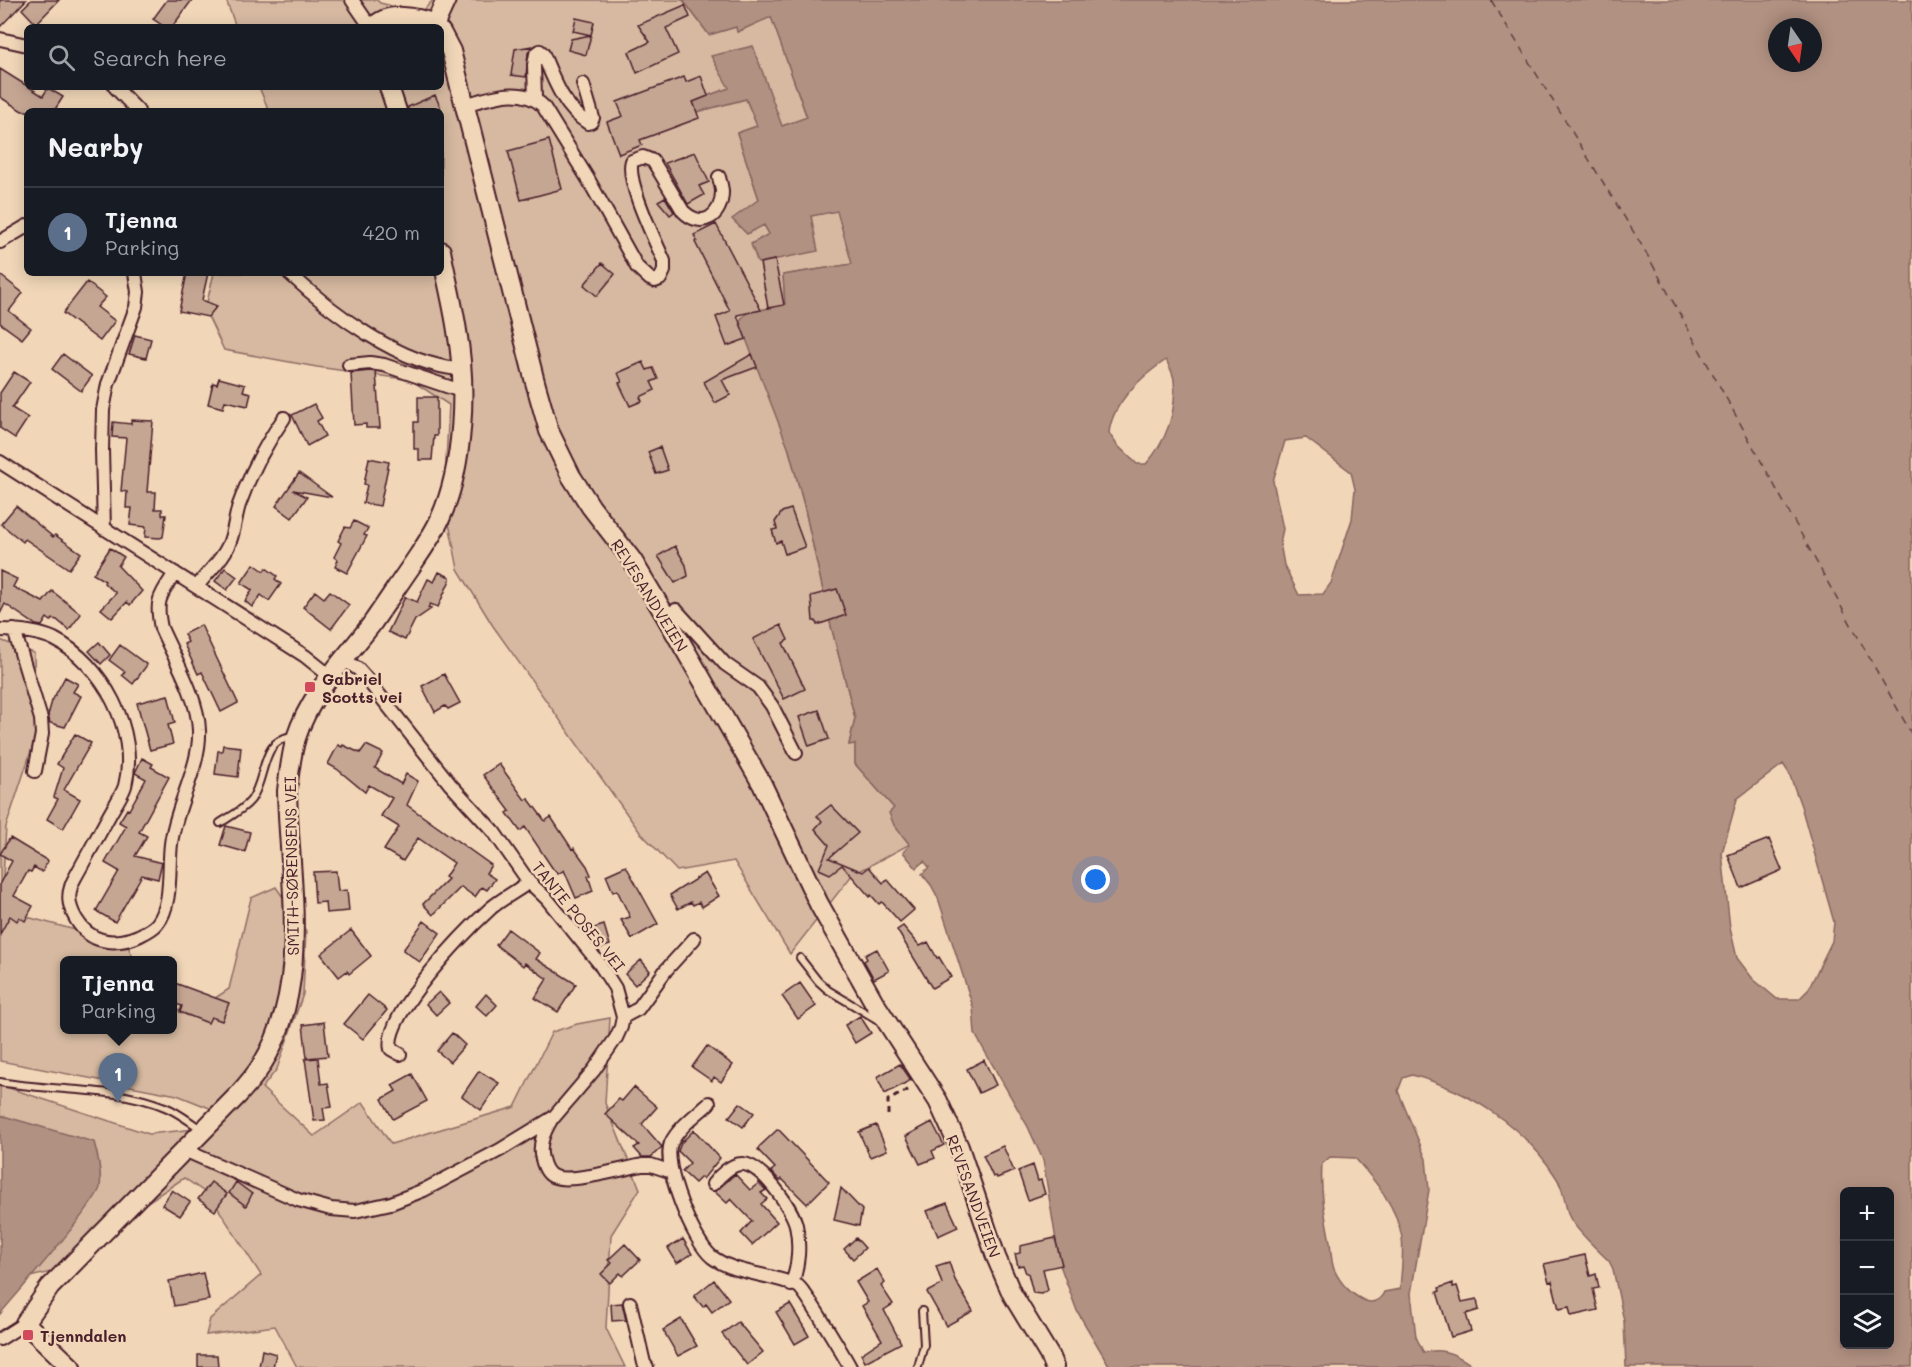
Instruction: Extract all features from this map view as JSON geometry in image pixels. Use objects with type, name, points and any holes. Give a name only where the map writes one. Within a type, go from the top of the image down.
[{"type":"main road","points":[[439,24],[446,0]]},
{"type":"main road","points":[[377,24],[387,18],[410,17],[428,24]]},
{"type":"main road","name":"REVESANDVEIEN","points":[[444,39],[451,51],[549,431],[571,476],[591,507],[632,560],[665,615],[762,784],[819,904],[889,1027],[938,1101],[959,1147],[996,1257],[1012,1294],[1054,1367]]},
{"type":"main road","points":[[390,90],[396,108]]},
{"type":"main road","name":"SMITH-SØRENSENS VEI","points":[[25,1323],[50,1287],[238,1095],[261,1066],[274,1040],[287,1004],[293,974],[295,947],[287,791],[297,736],[308,711],[330,676],[368,629],[440,519],[456,461],[461,369],[458,333],[444,265]]},
{"type":"main road","points":[[25,1323],[71,1367]]},
{"type":"street","points":[[352,0],[371,24]]},
{"type":"street","points":[[0,39],[24,44]]},
{"type":"street","points":[[535,98],[534,65],[536,54],[540,51],[572,110],[588,123],[593,118],[583,84]]},
{"type":"street","points":[[118,90],[135,108]]},
{"type":"street","points":[[464,105],[513,94],[535,98],[543,106],[588,179],[637,267],[655,281],[660,279],[664,271],[664,261],[634,189],[630,168],[633,161],[643,157],[653,161],[683,211],[700,221],[714,214],[720,202],[722,192],[719,177]]},
{"type":"street","points":[[0,242],[24,228]]},
{"type":"street","points":[[104,529],[102,450],[104,410],[112,374],[136,307],[138,292],[135,276]]},
{"type":"street","points":[[292,276],[316,298],[388,346],[433,365],[461,369]]},
{"type":"street","points":[[349,364],[384,365],[461,391]]},
{"type":"street","points":[[197,587],[229,544],[245,491],[266,444],[284,418]]},
{"type":"street","points":[[0,463],[305,656],[330,676]]},
{"type":"street","points":[[0,630],[29,632],[53,639],[76,654],[99,676],[110,693],[123,728],[128,752],[128,770],[124,788],[70,887],[69,897],[71,910],[77,921],[90,934],[101,940],[133,938],[157,924],[164,911],[169,883],[171,844],[177,813],[198,750],[199,729],[194,705],[158,616],[159,598],[175,573]]},
{"type":"street","points":[[665,615],[676,610],[726,664],[759,687],[772,706],[796,753]]},
{"type":"street","points":[[14,630],[41,718],[42,734],[35,771]]},
{"type":"street","name":"TANTE POSES VEI","points":[[343,659],[358,669],[374,687],[450,784],[494,832],[530,882],[547,899],[599,963],[615,988],[623,1017]]},
{"type":"street","points":[[400,1054],[392,1049],[392,1036],[421,983],[463,935],[493,907],[530,882]]},
{"type":"street","points":[[672,1172],[651,1165],[642,1165],[572,1178],[554,1177],[545,1170],[540,1151],[543,1134],[554,1117],[594,1070],[616,1038],[623,1017],[638,1009],[666,970],[694,939]]},
{"type":"street","points":[[709,1103],[683,1127],[672,1143],[668,1156],[684,1214],[696,1236],[711,1256],[734,1268],[783,1280],[800,1287],[850,1367]]},
{"type":"street","points":[[184,1150],[298,1200],[331,1209],[355,1210],[391,1203],[424,1190],[500,1150],[554,1117]]},
{"type":"street","points":[[713,1184],[720,1176],[744,1164],[751,1166],[761,1174],[779,1193],[796,1225],[798,1257],[791,1285]]},
{"type":"street","points":[[630,1302],[644,1363],[647,1367]]},
{"type":"street","points":[[0,1339],[25,1323]]},
{"type":"lane","points":[[220,823],[241,810],[252,798],[260,784],[272,745],[290,736],[297,736]]},
{"type":"lane","name":"REVESANDVEIEN","points":[[800,958],[828,990],[889,1027]]},
{"type":"lane","points":[[0,1082],[88,1090],[129,1097],[167,1108],[204,1131]]},
{"type":"lane","points":[[918,1367],[924,1345],[922,1311]]},
{"type":"path","points":[[888,1115],[888,1101],[925,1082]]},
{"type":"shaded area","points":[[226,0],[377,0],[380,3],[421,13],[433,0],[683,0],[709,35],[736,27],[738,32],[771,16],[807,118],[782,126],[712,57],[730,88],[693,101],[697,111],[746,99],[757,126],[737,133],[759,199],[764,225],[769,234],[751,244],[811,216],[837,210],[853,264],[783,275],[785,304],[756,311],[855,718],[849,744],[855,743],[855,764],[894,808],[894,825],[910,844],[852,875],[790,954],[734,861],[677,871],[639,831],[493,626],[458,569],[444,498],[449,405],[411,380],[317,367],[224,350],[205,310],[213,276],[444,276],[444,108],[268,108],[260,90],[444,90],[444,24],[235,24]]},
{"type":"shaded area","points":[[683,0],[1912,0],[1912,1367],[1626,1367],[1624,1321],[1613,1269],[1609,1261],[1572,1222],[1559,1181],[1543,1159],[1511,1126],[1493,1112],[1454,1090],[1412,1075],[1403,1078],[1398,1091],[1426,1159],[1429,1190],[1411,1293],[1416,1337],[1424,1353],[1444,1351],[1463,1359],[1474,1367],[1110,1367],[1077,1311],[1060,1265],[1043,1160],[1028,1127],[975,1034],[973,1007],[938,898],[922,874],[929,867],[924,861],[916,868],[903,852],[910,845],[894,825],[889,813],[894,808],[855,764],[855,744],[849,745],[855,718],[830,622],[804,505],[789,450],[739,321],[755,305],[757,311],[785,304],[783,275],[852,264],[837,211],[811,216],[818,251],[758,263],[751,244],[769,234],[764,225],[747,234],[732,219],[759,199],[737,133],[757,126],[746,99],[697,112],[693,101],[729,88],[711,56],[753,46],[782,126],[807,117],[771,17],[737,32],[736,27],[709,35]],"holes":[[[1166,360],[1174,378],[1174,404],[1169,426],[1159,446],[1146,464],[1137,464],[1117,445],[1109,433],[1111,422],[1130,391]],[[1306,438],[1351,472],[1355,489],[1352,519],[1331,583],[1323,594],[1299,595],[1284,565],[1280,543],[1283,529],[1273,481],[1285,441]],[[1783,764],[1789,773],[1801,806],[1834,922],[1832,941],[1808,990],[1799,999],[1777,999],[1753,979],[1737,958],[1730,928],[1722,853],[1737,799]],[[1330,1157],[1355,1158],[1384,1195],[1395,1215],[1402,1238],[1400,1289],[1384,1292],[1377,1300],[1369,1302],[1351,1292],[1340,1279],[1332,1263],[1323,1203],[1322,1164]]]},
{"type":"shaded area","points":[[0,640],[34,653],[36,736],[6,827],[1,910],[127,944],[132,956],[60,956],[60,1034],[177,1034],[177,1009],[188,1016],[229,989],[251,898],[276,887],[306,931],[303,994],[277,1069],[262,1088],[314,1136],[363,1102],[391,1144],[515,1107],[552,1032],[577,1024],[610,1018],[605,1103],[640,1189],[611,1235],[606,1328],[625,1367],[297,1367],[275,1326],[206,1335],[210,1319],[261,1275],[210,1196],[184,1178],[105,1230],[72,1267],[30,1277],[76,1222],[7,1118],[0,1115],[0,1085],[149,1134],[204,1128],[212,1109],[177,1095],[0,1061]]},
{"type":"shaded area","points":[[0,1115],[94,1142],[99,1164],[100,1187],[86,1210],[0,1314]]},
{"type":"building","points":[[0,0],[26,0],[0,27]]},
{"type":"building","points":[[31,0],[59,0],[36,24],[22,9]]},
{"type":"building","points":[[167,0],[192,0],[174,24],[160,24],[153,19]]},
{"type":"building","points":[[685,5],[690,17],[666,28],[678,54],[637,73],[629,52],[650,42],[638,25]]},
{"type":"building","points":[[576,18],[594,22],[591,35],[573,31]]},
{"type":"building","points":[[591,35],[586,55],[568,50],[571,39]]},
{"type":"building","points":[[532,46],[528,53],[526,77],[511,75],[515,49]]},
{"type":"building","points":[[0,69],[24,84],[24,90],[33,90],[43,96],[47,90],[51,90],[63,97],[56,108],[24,108],[22,111],[0,97]]},
{"type":"building","points":[[701,76],[708,96],[693,102],[699,118],[640,140],[642,145],[619,154],[607,122],[623,116],[617,102],[684,77],[686,82]]},
{"type":"building","points":[[435,95],[441,108],[408,108]]},
{"type":"building","points":[[549,140],[562,189],[521,200],[508,151]]},
{"type":"building","points":[[695,152],[709,182],[699,186],[704,195],[688,204],[665,163]]},
{"type":"building","points":[[665,197],[674,212],[670,215],[658,201]]},
{"type":"building","points":[[716,224],[761,310],[737,315],[746,339],[727,346],[716,317],[730,311],[695,242],[697,241],[694,235]]},
{"type":"building","points":[[775,260],[784,305],[768,308],[760,263]]},
{"type":"building","points":[[602,263],[615,274],[597,296],[584,285]]},
{"type":"building","points":[[0,275],[23,293],[9,311],[31,328],[22,339],[0,323]]},
{"type":"building","points":[[186,276],[207,276],[202,300],[217,306],[208,317],[179,311]]},
{"type":"building","points":[[87,282],[106,297],[97,307],[115,321],[100,341],[63,313]]},
{"type":"building","points":[[135,335],[151,339],[146,358],[129,354]]},
{"type":"building","points":[[63,354],[92,376],[81,391],[52,369]]},
{"type":"building","points":[[752,354],[757,367],[722,380],[730,395],[715,403],[704,382]]},
{"type":"building","points":[[643,362],[647,370],[653,368],[658,379],[651,382],[655,390],[640,397],[642,401],[630,406],[619,383],[622,382],[618,373]]},
{"type":"building","points":[[14,372],[30,382],[12,408],[28,418],[15,438],[0,428],[0,393]]},
{"type":"building","points":[[376,372],[380,428],[366,428],[366,424],[354,425],[351,373]]},
{"type":"building","points":[[219,378],[245,385],[243,391],[251,393],[248,406],[225,401],[223,408],[208,404],[213,383],[217,384]]},
{"type":"building","points":[[418,397],[437,397],[437,436],[434,436],[432,460],[419,460],[419,449],[414,449],[414,422],[418,422]]},
{"type":"building","points":[[314,404],[322,418],[317,421],[325,436],[307,446],[292,415]]},
{"type":"building","points":[[131,420],[153,421],[147,492],[156,492],[155,509],[162,509],[162,515],[166,515],[163,537],[160,538],[145,537],[146,527],[130,525],[132,508],[126,508],[127,492],[121,491],[126,438],[112,437],[113,422],[131,424]]},
{"type":"building","points":[[660,447],[668,470],[656,474],[648,452]]},
{"type":"building","points":[[369,458],[389,462],[380,506],[363,503]]},
{"type":"building","points":[[299,473],[332,497],[293,490],[307,497],[292,518],[276,506]]},
{"type":"building","points":[[16,506],[53,537],[55,535],[81,553],[69,569],[25,539],[23,542],[1,524]]},
{"type":"building","points":[[791,509],[805,547],[785,554],[781,541],[776,543],[772,530],[777,529],[775,522],[782,512]]},
{"type":"building","points":[[354,521],[368,528],[364,535],[367,536],[347,573],[335,567],[338,560],[334,557],[345,527],[350,528]]},
{"type":"building","points":[[675,546],[686,565],[688,576],[675,583],[658,556]]},
{"type":"building","points":[[110,548],[124,557],[118,566],[142,591],[130,605],[127,602],[112,618],[101,609],[116,593],[104,583],[105,581],[93,574]]},
{"type":"building","points":[[254,564],[264,571],[266,568],[277,576],[275,579],[281,584],[269,601],[261,595],[252,607],[245,601],[253,589],[241,583]]},
{"type":"building","points":[[225,568],[237,577],[227,590],[215,581]]},
{"type":"building","points":[[0,571],[17,579],[13,587],[43,602],[52,591],[81,614],[69,630],[57,620],[51,621],[47,618],[42,626],[36,625],[5,604],[0,614]]},
{"type":"building","points":[[439,572],[450,577],[450,580],[438,607],[430,604],[428,608],[431,609],[415,620],[405,640],[388,632],[405,597],[417,602],[428,579],[434,582]]},
{"type":"building","points":[[837,589],[846,615],[817,625],[816,621],[813,621],[811,596]]},
{"type":"building","points":[[315,591],[324,598],[330,591],[349,605],[331,629],[303,607]]},
{"type":"building","points":[[201,625],[238,703],[221,712],[202,672],[198,674],[184,644],[188,642],[184,634]]},
{"type":"building","points":[[781,625],[788,640],[783,643],[805,689],[784,699],[753,639]]},
{"type":"building","points":[[99,642],[110,655],[101,664],[89,651]]},
{"type":"building","points":[[120,645],[147,665],[133,684],[122,675],[125,672],[109,660]]},
{"type":"building","points":[[444,674],[460,703],[448,709],[445,706],[435,712],[422,686]]},
{"type":"building","points":[[65,677],[78,684],[73,692],[81,696],[65,727],[50,723],[48,715],[52,701]]},
{"type":"building","points":[[168,695],[175,723],[168,725],[173,744],[150,750],[137,703]]},
{"type":"building","points":[[819,710],[829,739],[809,746],[799,717]]},
{"type":"building","points":[[75,734],[91,743],[64,790],[80,799],[63,829],[47,819],[58,799],[54,797],[63,768],[57,764]]},
{"type":"building","points":[[223,745],[241,747],[238,777],[215,774],[218,751],[222,751]]},
{"type":"building","points":[[338,745],[360,753],[366,745],[383,753],[375,768],[401,784],[406,774],[418,781],[407,805],[491,865],[486,873],[495,879],[487,890],[482,887],[475,897],[461,887],[433,915],[423,904],[448,879],[445,877],[454,863],[418,838],[403,861],[384,850],[399,827],[381,816],[392,798],[369,785],[365,792],[328,764]]},
{"type":"building","points":[[142,758],[153,764],[151,767],[169,777],[139,832],[147,836],[135,856],[162,863],[158,879],[142,875],[115,922],[96,911],[119,871],[105,863],[126,826],[119,822],[127,809],[129,810],[146,779],[135,773]]},
{"type":"building","points":[[499,764],[525,800],[528,798],[545,821],[551,817],[572,849],[574,848],[591,875],[588,876],[593,891],[576,898],[564,870],[558,874],[525,827],[520,831],[507,813],[510,811],[483,775]]},
{"type":"building","points":[[831,805],[858,833],[829,858],[863,872],[869,867],[883,883],[887,879],[914,910],[900,922],[882,902],[879,904],[871,895],[870,897],[842,865],[830,874],[819,869],[829,845],[815,829],[822,821],[817,816]]},
{"type":"building","points":[[226,826],[250,832],[245,852],[220,845]]},
{"type":"building","points":[[10,838],[48,861],[42,872],[34,867],[31,872],[28,871],[14,896],[33,906],[25,921],[19,917],[17,921],[10,916],[0,934],[0,883],[12,861],[0,854]]},
{"type":"building","points":[[1769,839],[1782,870],[1741,888],[1728,855]]},
{"type":"building","points":[[626,866],[658,924],[632,939],[621,920],[630,917],[617,890],[613,892],[606,875]]},
{"type":"building","points":[[336,871],[338,891],[347,890],[349,911],[326,913],[325,902],[315,903],[313,872]]},
{"type":"building","points":[[705,873],[719,896],[702,907],[699,902],[693,905],[691,902],[678,909],[670,895]]},
{"type":"building","points":[[424,921],[440,933],[420,962],[403,950]]},
{"type":"building","points":[[604,925],[610,945],[598,949],[591,929]]},
{"type":"building","points":[[903,926],[920,946],[928,942],[951,977],[932,988],[897,930]]},
{"type":"building","points":[[508,929],[540,953],[536,959],[576,984],[558,1012],[535,998],[547,979],[525,963],[523,966],[496,945]]},
{"type":"building","points":[[351,930],[371,956],[349,974],[347,971],[339,977],[321,954]]},
{"type":"building","points":[[877,949],[889,971],[874,979],[864,961],[867,959],[865,955]]},
{"type":"building","points":[[641,960],[650,971],[635,985],[625,974]]},
{"type":"building","points":[[800,983],[816,1006],[798,1019],[782,996]]},
{"type":"building","points":[[177,984],[229,1003],[222,1021],[211,1017],[208,1023],[180,1012],[182,1006],[177,1004]]},
{"type":"building","points":[[439,992],[449,1003],[436,1015],[426,1004]]},
{"type":"building","points":[[486,994],[497,1005],[487,1016],[476,1006]]},
{"type":"building","points":[[368,995],[387,1010],[363,1039],[344,1024]]},
{"type":"building","points":[[860,1016],[871,1033],[855,1043],[845,1025]]},
{"type":"building","points":[[324,1022],[328,1056],[307,1058],[303,1025]]},
{"type":"building","points":[[452,1033],[465,1045],[450,1062],[437,1051]]},
{"type":"building","points":[[707,1046],[733,1065],[721,1082],[714,1077],[712,1081],[692,1067]]},
{"type":"building","points":[[318,1058],[321,1084],[328,1083],[332,1107],[323,1108],[325,1120],[314,1121],[305,1059]]},
{"type":"building","points":[[984,1060],[996,1085],[979,1093],[967,1069]]},
{"type":"building","points":[[900,1064],[911,1080],[885,1094],[877,1077]]},
{"type":"building","points":[[479,1071],[499,1083],[481,1110],[462,1096]]},
{"type":"building","points":[[412,1074],[427,1101],[393,1119],[382,1099],[396,1091],[392,1085]]},
{"type":"building","points":[[634,1087],[657,1107],[642,1124],[662,1147],[651,1157],[642,1157],[634,1148],[639,1145],[605,1114],[619,1099],[622,1101]]},
{"type":"building","points":[[740,1103],[754,1113],[743,1127],[729,1117]]},
{"type":"building","points":[[932,1122],[944,1145],[932,1151],[935,1158],[920,1164],[906,1136]]},
{"type":"building","points":[[876,1125],[887,1150],[870,1157],[859,1132]]},
{"type":"building","points":[[778,1129],[829,1182],[807,1204],[782,1179],[780,1181],[771,1171],[775,1168],[758,1150]]},
{"type":"building","points":[[694,1130],[720,1158],[703,1179],[701,1177],[695,1183],[682,1171],[690,1163],[678,1151],[681,1143]]},
{"type":"building","points":[[1003,1146],[1014,1171],[997,1178],[993,1177],[983,1155]]},
{"type":"building","points":[[1033,1165],[1045,1194],[1028,1200],[1018,1171]]},
{"type":"building","points":[[735,1174],[750,1190],[759,1183],[766,1190],[761,1193],[767,1199],[761,1204],[777,1222],[752,1245],[741,1233],[752,1221],[731,1199],[727,1203],[715,1192]]},
{"type":"building","points":[[211,1182],[227,1194],[215,1211],[198,1199]]},
{"type":"building","points":[[236,1182],[252,1194],[246,1206],[229,1193]]},
{"type":"building","points":[[841,1188],[862,1210],[859,1226],[834,1220]]},
{"type":"building","points":[[172,1190],[190,1202],[180,1216],[162,1205]]},
{"type":"building","points":[[947,1203],[958,1227],[938,1236],[927,1211]]},
{"type":"building","points":[[856,1238],[865,1248],[853,1259],[844,1249]]},
{"type":"building","points":[[1055,1238],[1062,1265],[1043,1269],[1048,1290],[1041,1294],[1033,1293],[1028,1273],[1023,1265],[1018,1266],[1015,1254],[1020,1253],[1020,1246]]},
{"type":"building","points":[[683,1239],[692,1254],[677,1263],[668,1248]]},
{"type":"building","points":[[625,1244],[640,1260],[623,1276],[620,1273],[610,1283],[601,1274],[612,1263],[608,1260]]},
{"type":"building","points":[[1585,1255],[1590,1276],[1596,1274],[1599,1288],[1593,1289],[1598,1310],[1571,1316],[1569,1307],[1559,1309],[1552,1281],[1549,1282],[1544,1264]]},
{"type":"building","points":[[949,1262],[955,1280],[973,1311],[946,1326],[927,1292],[942,1284],[936,1266]]},
{"type":"building","points":[[877,1269],[885,1283],[881,1286],[893,1304],[884,1310],[901,1343],[865,1362],[861,1354],[882,1340],[862,1306],[868,1302],[856,1282]]},
{"type":"building","points":[[203,1273],[209,1300],[174,1306],[169,1281]]},
{"type":"building","points":[[714,1280],[729,1299],[712,1312],[706,1304],[703,1307],[694,1296]]},
{"type":"building","points":[[1453,1283],[1453,1287],[1457,1286],[1462,1302],[1477,1299],[1479,1310],[1466,1314],[1471,1331],[1451,1337],[1437,1292],[1440,1291],[1439,1288]]},
{"type":"building","points":[[622,1303],[626,1320],[612,1321],[611,1304]]},
{"type":"building","points":[[790,1304],[809,1336],[795,1344],[776,1312]]},
{"type":"building","points":[[681,1319],[697,1346],[678,1356],[663,1330]]},
{"type":"building","points":[[738,1322],[763,1352],[747,1365],[722,1334]]},
{"type":"building","points":[[262,1350],[276,1354],[273,1367],[259,1367]]},
{"type":"building","points":[[198,1355],[217,1355],[218,1367],[198,1367]]},
{"type":"ferry route","points":[[1491,0],[1644,249],[1912,735]]},
{"type":"place","name":"Gabriel Scotts vei","points":[[310,687]]},
{"type":"place","name":"Tjenna","points":[[118,1103]]},
{"type":"place","name":"Tjenndalen","points":[[28,1335]]}]
